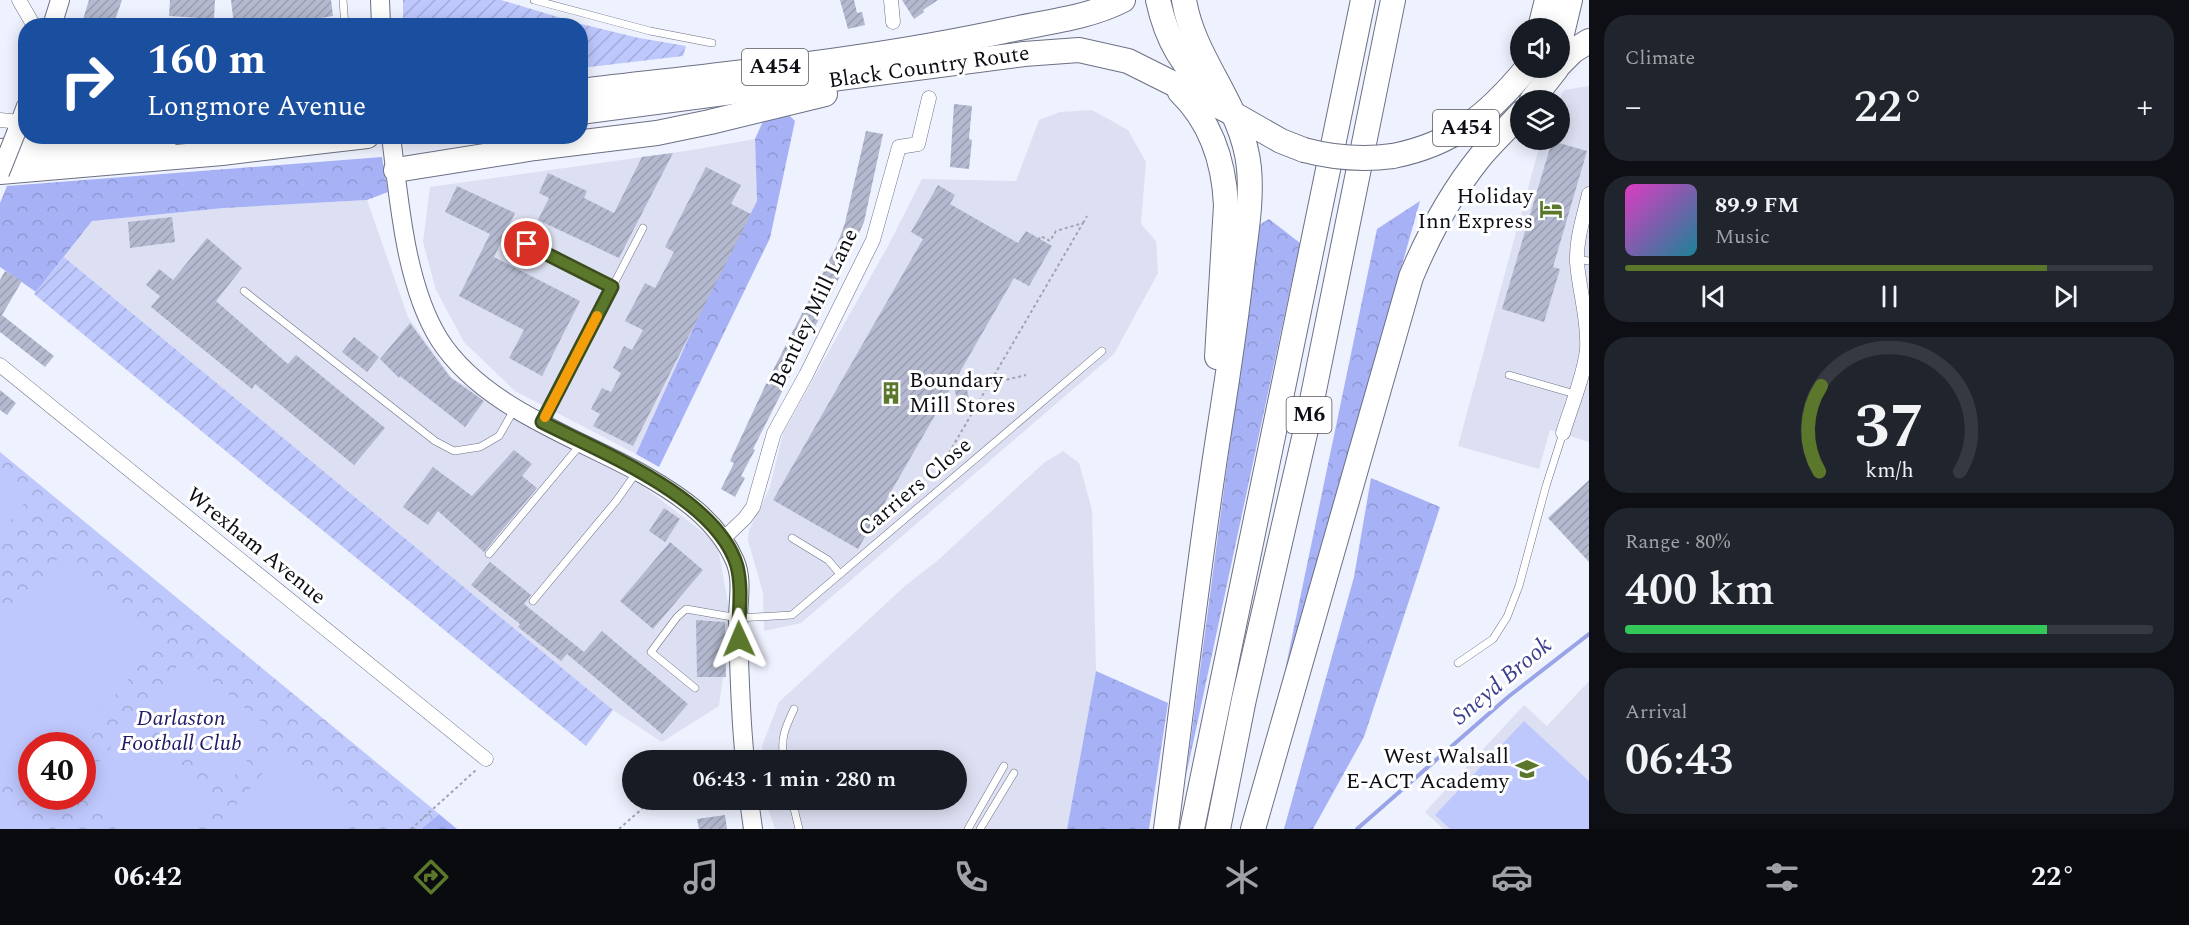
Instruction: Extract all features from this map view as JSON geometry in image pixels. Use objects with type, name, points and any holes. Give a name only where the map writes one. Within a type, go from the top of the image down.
[{"type":"highway","name":"Black Country Route","points":[[588,90],[806,64],[969,39],[1089,13],[1123,0]]},
{"type":"highway","points":[[1158,0],[1168,33],[1179,57],[1195,78],[1233,114]]},
{"type":"highway","points":[[1166,829],[1249,212],[1248,160],[1233,114],[1196,41],[1184,0]]},
{"type":"highway","name":"M6","points":[[1192,829],[1363,0]]},
{"type":"highway","name":"M6","points":[[1218,829],[1244,699],[1307,425],[1393,0]]},
{"type":"highway","points":[[1542,18],[1546,0]]},
{"type":"highway","points":[[1566,18],[1570,0]]},
{"type":"highway","points":[[1570,29],[1589,16]]},
{"type":"highway","points":[[1570,53],[1589,41]]},
{"type":"highway","name":"Black Country Route","points":[[588,111],[1048,51],[1079,50],[1128,61],[1233,114]]},
{"type":"highway","points":[[588,141],[657,133],[710,122],[940,66]]},
{"type":"highway","points":[[1155,74],[1181,93],[1199,113],[1218,153],[1224,181],[1226,205],[1207,512]]},
{"type":"highway","name":"A454","points":[[1233,114],[1281,141],[1304,150],[1328,156],[1352,158],[1393,156],[1428,147],[1464,129],[1534,78]]},
{"type":"highway","points":[[1253,829],[1411,277],[1429,236],[1452,195],[1481,155],[1510,125]]},
{"type":"highway","points":[[0,151],[78,144]]},
{"type":"highway","points":[[0,172],[299,144]]},
{"type":"highway","points":[[394,163],[568,144]]},
{"type":"street","points":[[19,0],[29,18]]},
{"type":"street","points":[[54,18],[60,0]]},
{"type":"street","points":[[380,0],[381,18]]},
{"type":"street","points":[[891,0],[894,21]]},
{"type":"street","name":"Bentley Mill Lane","points":[[723,538],[746,518],[753,507],[774,433],[806,375],[873,240],[899,147],[918,144],[929,98]]},
{"type":"street","points":[[0,120],[18,120]]},
{"type":"street","points":[[0,172],[18,125]]},
{"type":"street","points":[[392,144],[411,266],[426,315],[439,338],[468,374],[486,391],[515,408],[678,494],[723,538],[736,564],[739,579],[738,618],[743,746]]},
{"type":"street","points":[[1563,433],[1587,350],[1587,323],[1580,289],[1583,260],[1580,233],[1589,194]]},
{"type":"street","name":"Wrexham Avenue","points":[[0,365],[486,759]]},
{"type":"street","points":[[750,810],[753,829]]},
{"type":"lane","points":[[343,0],[344,18]]},
{"type":"lane","points":[[534,0],[650,31],[712,43]]},
{"type":"lane","points":[[542,422],[643,228]]},
{"type":"lane","points":[[527,244],[612,287]]},
{"type":"lane","points":[[243,291],[435,441],[454,451],[480,447],[499,436],[515,408]]},
{"type":"lane","name":"Carriers Close","points":[[695,688],[651,652],[686,609],[738,618],[792,615],[1102,351]]},
{"type":"lane","points":[[1509,375],[1575,394]]},
{"type":"lane","points":[[1458,663],[1493,639],[1507,617],[1563,433]]},
{"type":"lane","points":[[489,554],[582,442]]},
{"type":"lane","points":[[533,602],[617,500],[637,471]]},
{"type":"lane","points":[[792,538],[828,560],[840,574]]},
{"type":"lane","points":[[782,750],[786,726],[794,709]]},
{"type":"lane","points":[[968,829],[1004,766]]},
{"type":"lane","points":[[980,829],[1014,773]]},
{"type":"lane","points":[[794,810],[799,829]]},
{"type":"path","points":[[946,458],[1087,216]]},
{"type":"path","points":[[1039,239],[1041,236],[1050,241],[1056,231],[1083,223]]},
{"type":"path","points":[[990,384],[1026,375]]},
{"type":"path","points":[[411,829],[486,759]]},
{"type":"path","points":[[619,829],[641,810]]},
{"type":"shaded area","points":[[1589,86],[1589,442],[1550,430],[1539,469],[1458,446],[1538,150],[1570,150],[1570,90],[1564,90]]},
{"type":"shaded area","points":[[1092,110],[1128,130],[1146,162],[1141,224],[1156,241],[1158,273],[1114,354],[801,623],[764,631],[763,593],[748,540],[749,530],[770,487],[783,433],[888,246],[922,179],[1016,181],[1039,120],[1060,112]]},
{"type":"shaded area","points":[[755,139],[757,201],[701,311],[636,454],[515,391],[464,342],[436,290],[423,242],[430,187]]},
{"type":"shaded area","points":[[367,200],[408,317],[452,378],[644,487],[717,543],[731,619],[719,706],[662,742],[613,710],[64,257],[92,221],[224,208]]},
{"type":"shaded area","points":[[1063,451],[1079,463],[1092,510],[1096,671],[1067,829],[775,829],[768,810],[967,810],[967,750],[762,750],[762,746],[779,702],[1045,462]]},
{"type":"shaded area","name":"West Walsall E-ACT Academy","points":[[1589,681],[1589,829],[1443,829],[1425,812],[1524,705],[1547,726]]},
{"type":"green space","points":[[403,0],[501,0],[561,18],[403,18]]},
{"type":"green space","points":[[588,26],[686,46],[683,56],[588,67]]},
{"type":"green space","points":[[789,115],[795,121],[770,238],[659,467],[636,454],[701,311],[757,201],[755,139],[764,119]]},
{"type":"green space","points":[[382,157],[388,192],[367,200],[224,208],[92,221],[36,292],[0,267],[0,203],[7,186]]},
{"type":"green space","points":[[1420,201],[1277,709],[1377,229]]},
{"type":"green space","points":[[1269,219],[1300,243],[1186,776],[1259,225]]},
{"type":"green space","points":[[64,257],[613,710],[586,746],[34,294]]},
{"type":"green space","name":"Darlaston Football Club","points":[[0,452],[439,814],[421,829],[0,829]]},
{"type":"green space","points":[[0,470],[31,495],[0,533]]},
{"type":"green space","points":[[1371,478],[1440,507],[1364,737],[1313,829],[1284,829],[1354,577]]},
{"type":"green space","points":[[61,555],[162,638],[85,732],[18,732],[18,786],[0,771],[0,629]]},
{"type":"green space","points":[[184,658],[272,730],[225,787],[137,716]]},
{"type":"green space","points":[[1096,671],[1168,703],[1149,829],[1067,829]]},
{"type":"green space","name":"West Walsall E-ACT Academy","points":[[1524,721],[1589,781],[1589,829],[1450,829],[1435,815]]},
{"type":"green space","points":[[125,730],[211,801],[188,829],[128,829],[96,802],[96,765]]},
{"type":"green space","points":[[283,749],[356,810],[340,829],[216,829]]},
{"type":"green space","points":[[0,806],[29,824],[25,829],[0,829]]},
{"type":"green space","points":[[439,814],[457,829],[421,829]]},
{"type":"building","points":[[89,0],[122,0],[116,18],[83,18]]},
{"type":"building","points":[[170,0],[215,0],[214,18],[169,16]]},
{"type":"building","points":[[231,0],[331,0],[333,16],[321,18],[233,18]]},
{"type":"building","points":[[840,0],[854,0],[857,13],[862,12],[865,25],[848,29]]},
{"type":"building","points":[[902,0],[938,0],[914,19]]},
{"type":"building","points":[[954,104],[972,106],[969,169],[950,167]]},
{"type":"building","points":[[866,131],[883,134],[864,222],[835,287],[753,449],[755,450],[741,476],[745,478],[735,497],[721,489],[734,463],[730,461],[766,384],[837,245],[845,223]]},
{"type":"building","name":"Holiday Inn Express","points":[[1570,146],[1587,151],[1553,267],[1560,269],[1544,322],[1502,309],[1549,150],[1570,150]]},
{"type":"building","points":[[673,153],[619,258],[538,220],[549,198],[539,193],[548,173],[587,191],[584,198],[614,213],[642,157]]},
{"type":"building","points":[[706,167],[741,185],[731,204],[751,214],[633,446],[593,426],[600,414],[591,409],[602,388],[611,392],[621,373],[613,368],[624,346],[632,350],[643,330],[625,321],[645,283],[655,288],[674,252],[665,247]]},
{"type":"building","name":"Boundary Mill Stores","points":[[938,185],[955,195],[950,204],[1018,243],[1026,231],[1052,246],[1029,286],[1014,278],[858,549],[773,500],[923,239],[911,232]]},
{"type":"building","points":[[457,186],[515,213],[494,257],[580,301],[542,376],[509,358],[524,330],[459,296],[490,234],[445,212]]},
{"type":"building","points":[[172,217],[175,242],[130,248],[128,222]]},
{"type":"building","points":[[207,238],[242,268],[216,301],[288,364],[296,355],[385,428],[354,465],[255,384],[252,389],[151,307],[160,296],[146,285],[159,269],[173,280]]},
{"type":"building","points":[[5,271],[22,281],[2,315],[54,356],[45,367],[0,332],[0,280]]},
{"type":"building","points":[[410,323],[450,377],[484,401],[465,427],[400,376],[399,378],[380,359]]},
{"type":"building","points":[[354,337],[379,357],[367,372],[342,352]]},
{"type":"building","points":[[966,385],[969,399],[958,402],[954,388]]},
{"type":"building","points":[[0,390],[16,403],[7,415],[0,410]]},
{"type":"building","points":[[514,450],[532,464],[522,476],[537,488],[484,552],[438,511],[428,525],[403,507],[433,467],[472,496]]},
{"type":"building","points":[[1589,480],[1589,562],[1548,518]]},
{"type":"building","points":[[664,508],[680,519],[665,542],[649,531]]},
{"type":"building","points":[[670,542],[703,570],[653,629],[620,601]]},
{"type":"building","points":[[490,562],[531,595],[524,604],[584,652],[602,631],[688,704],[662,734],[567,654],[561,661],[518,627],[520,624],[471,585]]},
{"type":"building","points":[[696,620],[725,622],[726,677],[697,677]]},
{"type":"building","points":[[725,815],[727,829],[699,829],[697,819]]},
{"type":"waterway","name":"Sneyd Brook","points":[[1357,829],[1508,697],[1589,634]]},
{"type":"slow traffic","points":[[545,417],[597,316]]},
{"type":"place","name":"Holiday Inn Express","points":[[1551,209]]},
{"type":"place","name":"Boundary Mill Stores","points":[[891,393]]},
{"type":"place","name":"West Walsall E-ACT Academy","points":[[1527,769]]},
{"type":"route","points":[[527,244],[612,287],[542,422],[678,494],[723,538],[736,564],[739,579],[739,639]]}]
